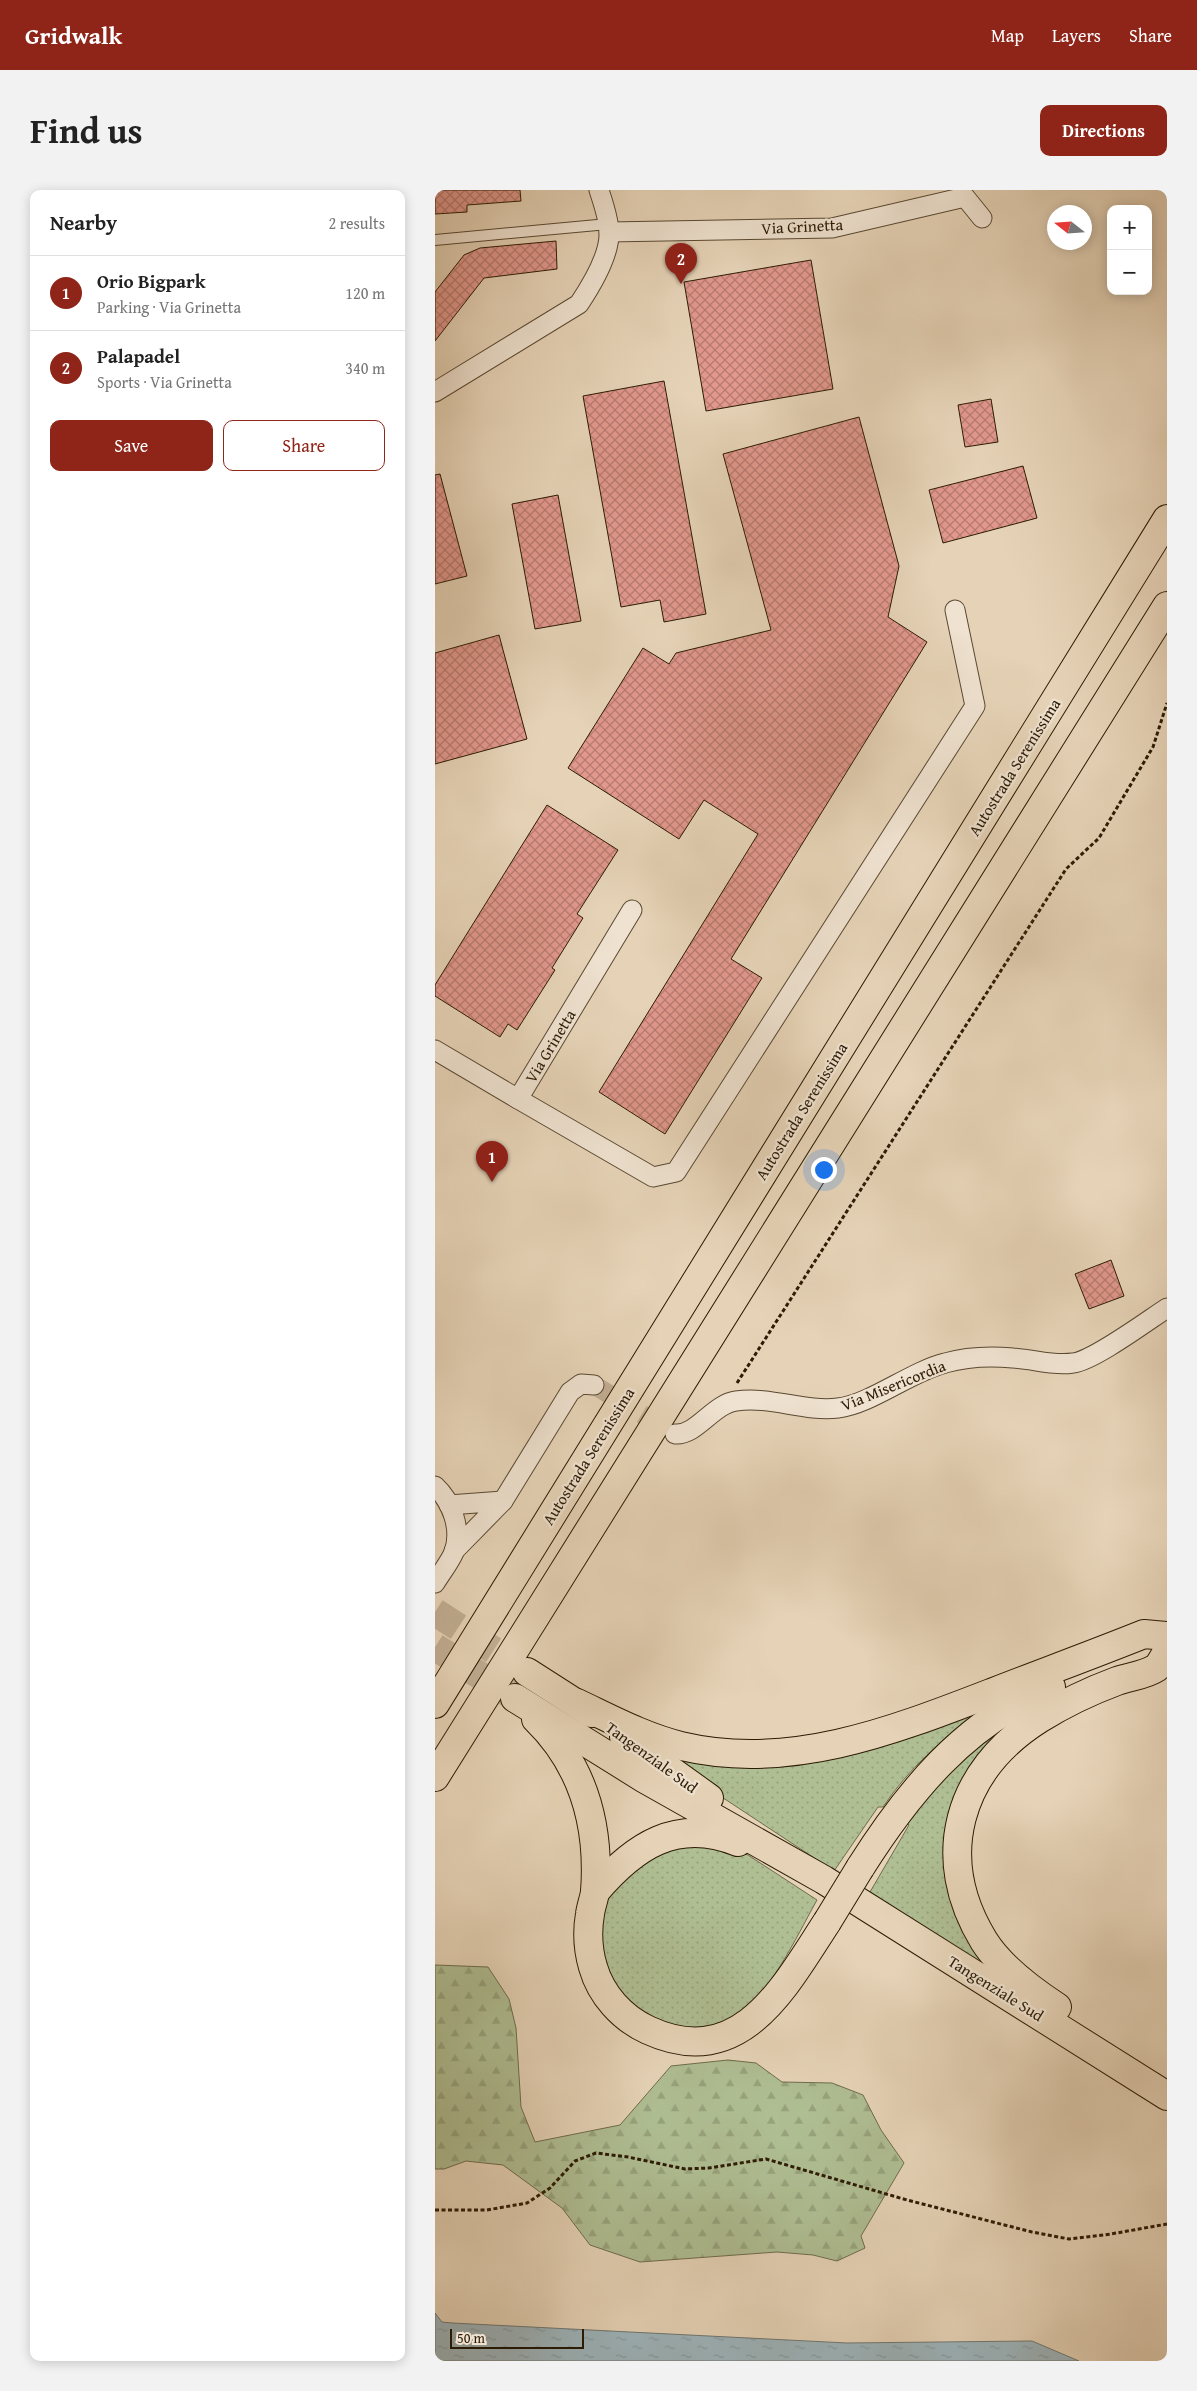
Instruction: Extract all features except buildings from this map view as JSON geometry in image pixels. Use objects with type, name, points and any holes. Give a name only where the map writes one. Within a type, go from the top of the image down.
[{"type":"highway","name":"Autostrada Serenissima","points":[[435,1704],[1167,519]]},
{"type":"highway","points":[[435,1777],[1167,606]]},
{"type":"highway","points":[[577,1703],[644,1735],[682,1746],[752,1755],[796,1753],[858,1740],[927,1718],[1144,1634],[1167,1636]]},
{"type":"highway","points":[[824,1880],[735,1841],[709,1833],[686,1833],[661,1838],[636,1852],[611,1873],[595,1892],[589,1916],[589,1946],[600,1986],[615,2007],[637,2025],[658,2035],[678,2040],[698,2041],[723,2037],[745,2027],[767,2008],[789,1980],[888,1824],[919,1784],[952,1750],[987,1722],[1033,1694],[1167,1641]]},
{"type":"highway","points":[[1167,1652],[1157,1668],[1115,1682],[1067,1704],[1039,1719],[1004,1746],[987,1764],[966,1800],[960,1820],[957,1865],[961,1889],[970,1915],[985,1942],[1006,1965],[1033,1991],[1141,2065],[1167,2091]]},
{"type":"highway","name":"Tangenziale Sud","points":[[527,1672],[577,1703],[824,1880]]},
{"type":"highway","name":"Tangenziale Sud","points":[[595,1892],[595,1831],[584,1790],[570,1764],[548,1733],[515,1698],[645,1779],[824,1880],[1167,2096]]},
{"type":"street","points":[[435,392],[579,304],[593,284],[608,228],[599,190]]},
{"type":"street","name":"Via Grinetta","points":[[608,228],[832,228],[965,197],[981,218]]},
{"type":"street","points":[[518,1099],[653,1177],[676,1172],[975,706],[955,610]]},
{"type":"street","name":"Via Grinetta","points":[[435,1050],[518,1099],[632,910]]},
{"type":"street","name":"Via Misericordia","points":[[675,1434],[688,1432],[719,1407],[735,1401],[774,1401],[824,1409],[839,1408],[885,1390],[928,1369],[961,1360],[1012,1358],[1073,1364],[1090,1357],[1167,1308]]},
{"type":"street","points":[[435,1582],[454,1552],[503,1501],[570,1392],[581,1384],[594,1385]]},
{"type":"street","points":[[435,1486],[449,1504],[455,1521],[454,1552]]},
{"type":"street","points":[[449,1504],[503,1501]]},
{"type":"lane","points":[[435,240],[608,228]]},
{"type":"path","points":[[735,1401],[737,1383],[1066,869],[1099,838],[1153,747],[1167,704]]},
{"type":"path","points":[[435,2210],[487,2210],[527,2203],[550,2188],[575,2161],[596,2152],[685,2169],[709,2168],[765,2159],[926,2205],[1033,2232],[1069,2239],[1167,2224]]},
{"type":"green space","points":[[978,1711],[926,1756],[903,1780],[883,1807],[878,1807],[834,1871],[658,1755],[752,1764],[783,1765],[807,1763],[856,1753]]},
{"type":"green space","points":[[1010,1726],[952,1819],[993,1972],[870,1892],[909,1825],[906,1822],[934,1787],[980,1744]]},
{"type":"green space","points":[[674,1842],[726,1846],[748,1855],[817,1900],[781,1965],[759,1994],[732,2019],[705,2028],[682,2027],[667,2023],[652,2018],[639,2010],[626,2001],[616,1990],[608,1977],[603,1960],[602,1918],[605,1904],[615,1883],[625,1873]]},
{"type":"green space","points":[[435,1965],[488,1967],[509,1999],[516,2028],[521,2107],[535,2142],[620,2125],[671,2066],[728,2060],[756,2063],[782,2082],[832,2083],[863,2095],[881,2130],[904,2163],[861,2236],[865,2248],[837,2261],[813,2255],[777,2252],[640,2262],[590,2245],[562,2208],[503,2165],[466,2161],[444,2169],[435,2169]]},
{"type":"water","points":[[435,2313],[442,2322],[452,2323],[847,2343],[1032,2341],[1079,2361],[435,2361]]},
{"type":"tunnel","points":[[594,1385],[666,1429]]},
{"type":"tunnel","points":[[435,1612],[527,1672]]},
{"type":"tunnel","points":[[435,1647],[514,1697]]},
{"type":"place","name":"Palapadel","points":[[681,284]]},
{"type":"place","name":"Orio Bigpark","points":[[492,1182]]}]
